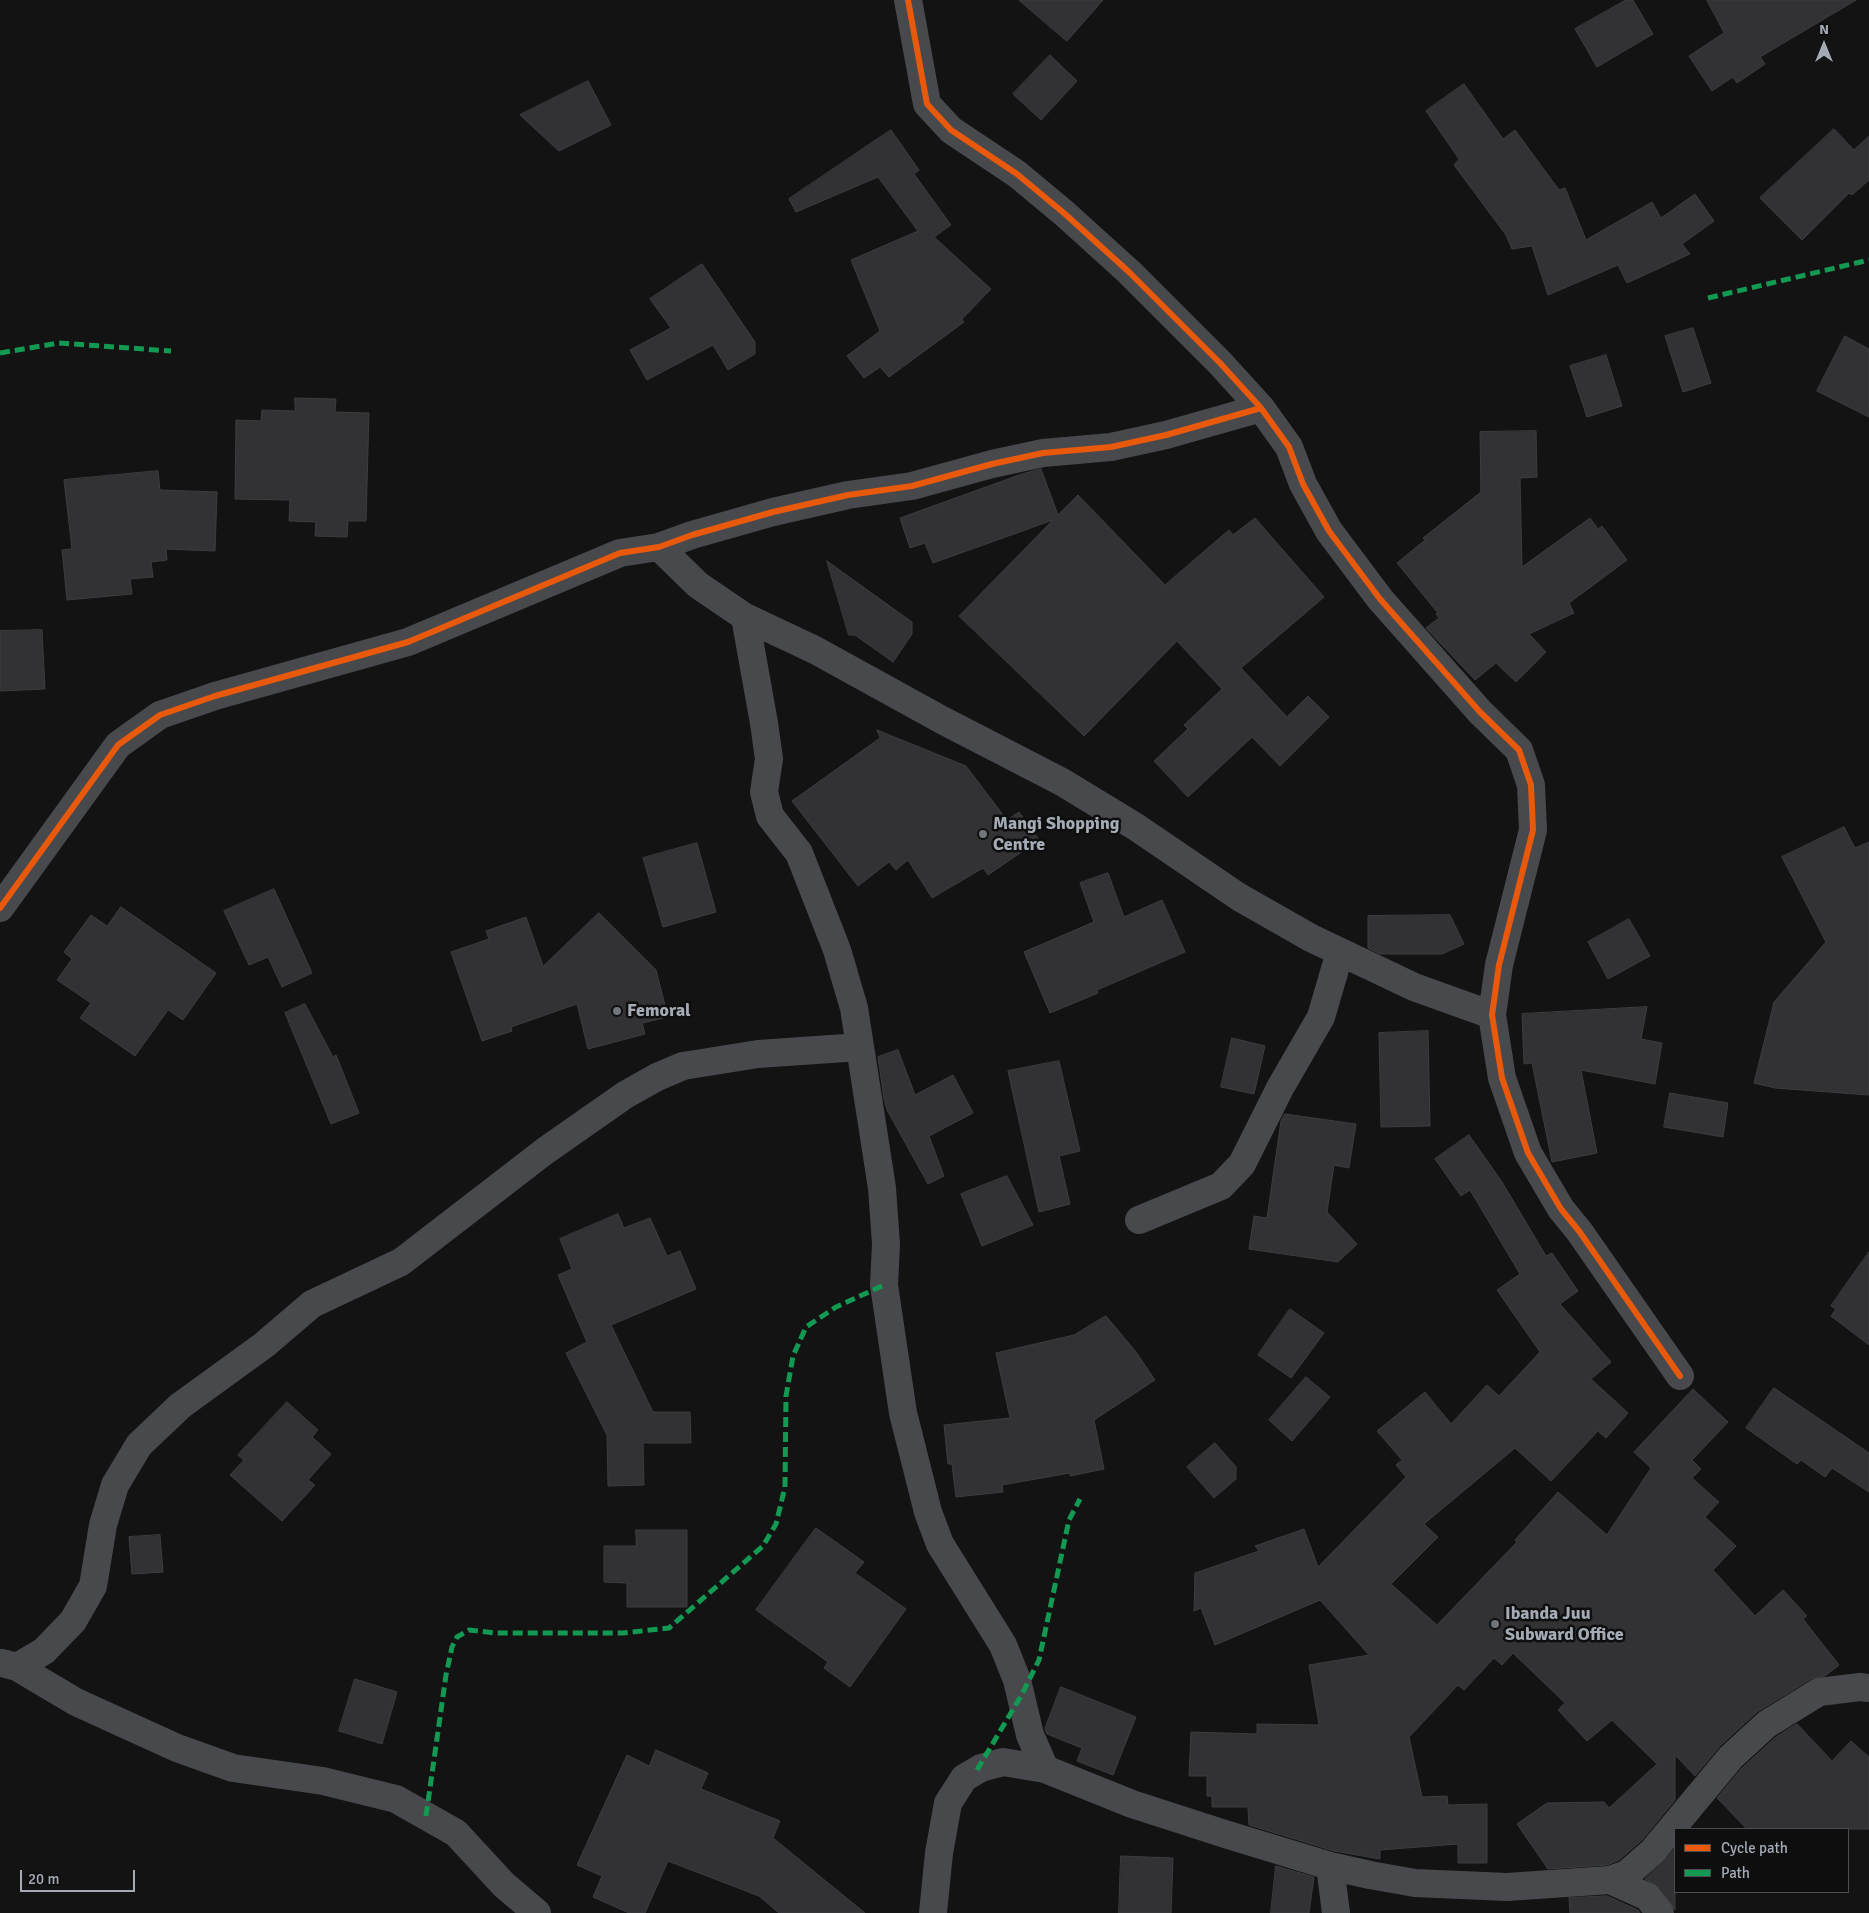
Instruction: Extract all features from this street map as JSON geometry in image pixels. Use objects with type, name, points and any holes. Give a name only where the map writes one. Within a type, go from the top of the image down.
[{"type":"street","points":[[908,0],[927,104],[951,130],[1017,174],[1065,214],[1129,272],[1220,363],[1261,408],[1289,447],[1303,484],[1329,531],[1380,599],[1480,712],[1519,750],[1531,785],[1533,830],[1499,965],[1492,1015],[1502,1078],[1528,1153],[1561,1209],[1579,1231],[1680,1376]]},
{"type":"street","points":[[0,908],[118,745],[160,715],[215,696],[408,642],[612,556],[659,547],[692,535],[773,512],[848,495],[912,486],[992,464],[1043,453],[1111,447],[1166,435],[1261,408]]},
{"type":"street","points":[[659,547],[698,585],[745,617],[815,650],[942,720],[1062,782],[1136,827],[1239,897],[1340,952],[1414,988],[1492,1015]]},
{"type":"street","points":[[745,617],[764,723],[768,759],[764,792],[770,816],[798,853],[837,950],[854,1008],[882,1188],[886,1244],[884,1285],[903,1413],[928,1512],[940,1544],[1002,1645],[1017,1680],[1030,1735],[1045,1769]]},
{"type":"street","points":[[1139,1220],[1221,1186],[1242,1164],[1280,1088],[1321,1017],[1340,952]]},
{"type":"street","points":[[8,1665],[44,1650],[74,1621],[93,1586],[104,1525],[115,1485],[139,1444],[180,1406],[264,1345],[312,1304],[402,1262],[545,1152],[625,1095],[657,1077],[684,1066],[758,1054],[802,1049],[860,1047]]},
{"type":"street","points":[[8,1665],[76,1702],[177,1748],[233,1768],[324,1781],[396,1799],[456,1833],[504,1884],[537,1913]]},
{"type":"street","points":[[933,1913],[939,1853],[948,1803],[964,1778],[981,1768],[1002,1762],[1045,1769],[1132,1804],[1330,1866],[1415,1883],[1507,1887],[1610,1880],[1627,1874],[1653,1852],[1732,1757],[1767,1724],[1819,1692],[1860,1687],[1869,1688]]},
{"type":"street","points":[[1330,1866],[1336,1913]]},
{"type":"street","points":[[1610,1880],[1648,1897],[1660,1913]]},
{"type":"building","points":[[1019,0],[1103,0],[1067,41]]},
{"type":"building","points":[[1626,0],[1633,0],[1653,34],[1597,67],[1575,29]]},
{"type":"building","points":[[1707,0],[1856,0],[1760,57],[1765,64],[1737,83],[1733,77],[1712,91],[1689,56],[1724,33]]},
{"type":"building","points":[[1050,55],[1077,81],[1041,120],[1013,94]]},
{"type":"building","points":[[588,81],[611,125],[559,151],[520,115]]},
{"type":"building","points":[[1464,84],[1503,139],[1515,130],[1559,190],[1565,188],[1586,240],[1652,202],[1661,218],[1695,194],[1714,221],[1682,244],[1690,254],[1627,283],[1618,265],[1548,295],[1532,246],[1512,249],[1506,235],[1454,165],[1459,159],[1426,111]]},
{"type":"building","points":[[1834,129],[1854,150],[1869,136],[1869,180],[1852,195],[1849,193],[1802,240],[1760,198]]},
{"type":"building","points":[[891,130],[919,170],[914,174],[951,225],[934,237],[991,289],[962,319],[964,322],[889,377],[880,367],[864,378],[847,356],[880,331],[851,260],[918,231],[878,177],[796,212],[789,199]]},
{"type":"building","points":[[702,264],[755,342],[755,354],[728,370],[713,345],[647,380],[630,350],[671,328],[650,299]]},
{"type":"building","points":[[1693,328],[1711,383],[1683,392],[1665,336]]},
{"type":"building","points":[[1845,336],[1869,349],[1869,417],[1817,391]]},
{"type":"building","points":[[1606,355],[1622,406],[1587,417],[1570,366]]},
{"type":"building","points":[[295,398],[336,399],[335,412],[369,413],[366,521],[348,521],[347,537],[315,536],[316,522],[289,521],[290,500],[235,499],[236,420],[261,421],[262,410],[295,411]]},
{"type":"building","points":[[1536,431],[1537,477],[1520,478],[1522,567],[1590,518],[1598,529],[1602,526],[1627,560],[1569,603],[1574,613],[1529,634],[1546,652],[1516,682],[1496,663],[1475,680],[1426,628],[1439,618],[1436,614],[1438,613],[1397,563],[1425,540],[1423,538],[1481,492],[1480,432]]},
{"type":"building","points":[[1041,469],[1058,515],[1078,495],[1165,585],[1229,530],[1233,535],[1255,518],[1324,597],[1241,668],[1287,717],[1308,696],[1329,717],[1280,766],[1252,737],[1188,797],[1154,761],[1188,729],[1184,725],[1222,689],[1177,641],[1084,736],[959,616],[1053,520],[933,563],[925,543],[910,548],[900,518],[1022,474]]},
{"type":"building","points":[[158,471],[160,490],[217,492],[215,551],[166,549],[167,560],[151,562],[153,577],[130,579],[132,594],[67,600],[62,550],[72,549],[64,480]]},
{"type":"building","points":[[827,561],[912,622],[912,634],[893,662],[855,635],[849,635]]},
{"type":"building","points":[[42,630],[45,689],[0,691],[0,631]]},
{"type":"building","points":[[877,730],[966,766],[1007,820],[1019,812],[1039,840],[988,875],[983,868],[932,898],[908,860],[896,870],[889,862],[858,886],[792,801],[880,738]]},
{"type":"building","points":[[1844,827],[1855,848],[1869,842],[1869,1095],[1775,1088],[1754,1083],[1774,1002],[1826,942],[1782,857]]},
{"type":"building","points":[[697,843],[716,912],[663,927],[643,858]]},
{"type":"building","points":[[1108,873],[1124,917],[1162,900],[1185,952],[1097,990],[1098,993],[1050,1013],[1024,952],[1094,922],[1080,883]]},
{"type":"building","points":[[274,889],[312,973],[282,987],[268,957],[249,965],[224,911]]},
{"type":"building","points":[[121,907],[216,973],[183,1020],[168,1010],[135,1056],[80,1018],[91,1003],[57,980],[72,959],[64,952],[91,915],[107,926]]},
{"type":"building","points":[[599,913],[656,970],[668,1017],[642,1023],[645,1034],[588,1049],[577,1004],[511,1027],[512,1031],[482,1041],[451,952],[489,939],[486,931],[526,917],[543,966]]},
{"type":"building","points":[[1450,915],[1464,944],[1442,954],[1380,954],[1368,948],[1368,916]]},
{"type":"building","points":[[1629,919],[1650,956],[1608,979],[1588,942]]},
{"type":"building","points":[[305,1004],[333,1057],[336,1055],[359,1113],[331,1124],[285,1013]]},
{"type":"building","points":[[1647,1007],[1641,1039],[1662,1043],[1655,1084],[1581,1070],[1597,1153],[1552,1162],[1532,1063],[1524,1064],[1522,1014]]},
{"type":"building","points":[[1428,1031],[1430,1126],[1381,1127],[1379,1033]]},
{"type":"building","points":[[1232,1038],[1265,1046],[1254,1094],[1221,1087]]},
{"type":"building","points":[[898,1050],[915,1095],[953,1075],[973,1113],[929,1136],[944,1176],[928,1184],[887,1110],[884,1099],[878,1057]]},
{"type":"building","points":[[1059,1061],[1080,1151],[1059,1156],[1070,1204],[1039,1212],[1008,1071]]},
{"type":"building","points":[[1670,1093],[1728,1103],[1723,1137],[1664,1127]]},
{"type":"building","points":[[1285,1114],[1356,1124],[1349,1168],[1334,1165],[1327,1212],[1357,1244],[1338,1262],[1249,1249],[1254,1216],[1267,1218],[1281,1121]]},
{"type":"building","points":[[1469,1135],[1502,1182],[1546,1256],[1552,1253],[1578,1291],[1560,1304],[1611,1362],[1591,1379],[1628,1413],[1606,1438],[1598,1431],[1551,1481],[1515,1448],[1424,1524],[1438,1537],[1391,1584],[1437,1625],[1517,1542],[1515,1540],[1558,1492],[1607,1535],[1651,1468],[1634,1452],[1693,1389],[1728,1422],[1692,1460],[1701,1469],[1692,1478],[1719,1502],[1705,1517],[1736,1546],[1713,1570],[1755,1616],[1783,1590],[1807,1616],[1803,1619],[1839,1665],[1825,1676],[1811,1679],[1757,1712],[1720,1746],[1695,1776],[1675,1755],[1675,1800],[1642,1840],[1619,1860],[1607,1865],[1548,1869],[1517,1824],[1547,1803],[1604,1802],[1609,1808],[1657,1764],[1612,1720],[1587,1741],[1558,1710],[1565,1703],[1513,1653],[1502,1665],[1494,1658],[1464,1690],[1458,1685],[1409,1737],[1422,1797],[1447,1796],[1448,1805],[1487,1804],[1487,1863],[1458,1863],[1458,1844],[1380,1850],[1380,1859],[1334,1851],[1249,1825],[1248,1807],[1212,1807],[1212,1796],[1207,1796],[1207,1776],[1189,1776],[1191,1732],[1257,1734],[1257,1724],[1319,1725],[1309,1665],[1369,1655],[1320,1600],[1215,1645],[1201,1608],[1194,1611],[1195,1573],[1259,1551],[1255,1546],[1304,1529],[1318,1567],[1406,1477],[1396,1465],[1402,1460],[1377,1431],[1425,1392],[1451,1424],[1487,1385],[1499,1396],[1540,1352],[1497,1290],[1520,1274],[1470,1190],[1461,1196],[1435,1159]]},
{"type":"building","points":[[1007,1176],[1033,1225],[982,1246],[961,1194]]},
{"type":"building","points":[[618,1214],[624,1228],[650,1218],[667,1256],[680,1251],[696,1289],[611,1325],[653,1412],[690,1412],[691,1443],[643,1443],[644,1485],[608,1486],[607,1435],[566,1353],[587,1342],[558,1275],[572,1269],[560,1239]]},
{"type":"building","points":[[1869,1252],[1869,1345],[1831,1316],[1836,1309],[1831,1306]]},
{"type":"building","points":[[1290,1309],[1324,1333],[1291,1378],[1258,1355]]},
{"type":"building","points":[[1106,1316],[1136,1352],[1155,1380],[1094,1420],[1104,1469],[1070,1476],[1070,1473],[1002,1485],[1003,1492],[956,1497],[952,1464],[948,1464],[944,1425],[1010,1418],[996,1353],[1074,1335]]},
{"type":"building","points":[[1306,1377],[1330,1397],[1292,1441],[1269,1420]]},
{"type":"building","points":[[1774,1388],[1869,1453],[1869,1492],[1832,1468],[1825,1477],[1801,1460],[1797,1464],[1746,1428]]},
{"type":"building","points":[[287,1402],[318,1430],[312,1437],[331,1454],[308,1480],[315,1485],[282,1521],[230,1475],[244,1460],[238,1455]]},
{"type":"building","points":[[1215,1443],[1236,1467],[1236,1479],[1214,1498],[1187,1467]]},
{"type":"building","points":[[816,1528],[864,1562],[855,1573],[906,1609],[850,1687],[824,1668],[828,1662],[756,1610]]},
{"type":"building","points":[[636,1530],[687,1530],[687,1607],[627,1607],[627,1583],[604,1582],[604,1546],[636,1546]]},
{"type":"building","points":[[160,1535],[163,1572],[132,1574],[129,1537]]},
{"type":"building","points":[[355,1679],[397,1692],[382,1744],[339,1731]]},
{"type":"building","points":[[1061,1687],[1136,1717],[1113,1775],[1077,1761],[1082,1748],[1047,1734],[1045,1729]]},
{"type":"building","points":[[1797,1724],[1832,1761],[1851,1741],[1869,1757],[1869,1829],[1746,1828],[1717,1798],[1742,1768],[1776,1737]]},
{"type":"building","points":[[656,1750],[708,1773],[701,1789],[780,1821],[773,1838],[865,1913],[779,1913],[759,1896],[668,1861],[645,1913],[629,1913],[593,1897],[602,1876],[577,1865],[627,1755],[649,1766]]},
{"type":"building","points":[[1674,1850],[1675,1910],[1660,1888],[1645,1879]]},
{"type":"building","points":[[1121,1856],[1173,1858],[1171,1913],[1119,1913]]},
{"type":"building","points":[[1276,1866],[1314,1877],[1309,1913],[1271,1913]]},
{"type":"building","points":[[1607,1896],[1638,1910],[1640,1913],[1570,1913],[1569,1898]]},
{"type":"marked path","points":[[1708,298],[1869,260]]},
{"type":"marked path","points":[[0,353],[59,343],[171,351]]},
{"type":"marked path","points":[[426,1816],[446,1675],[452,1647],[457,1637],[469,1630],[495,1633],[623,1633],[669,1628],[763,1546],[776,1524],[785,1487],[786,1396],[793,1356],[806,1327],[836,1307],[884,1285]]},
{"type":"marked path","points":[[977,1770],[1021,1696],[1039,1660],[1069,1520],[1080,1499]]},
{"type":"cycle path","points":[[908,0],[927,104],[951,130],[1017,174],[1065,214],[1129,272],[1220,363],[1261,408],[1289,447],[1303,484],[1329,531],[1380,599],[1480,712],[1519,750],[1531,785],[1533,830],[1499,965],[1492,1015],[1502,1078],[1528,1153],[1561,1209],[1579,1231],[1680,1376]]},
{"type":"cycle path","points":[[0,908],[118,745],[160,715],[215,696],[408,642],[620,553],[659,547],[692,535],[773,512],[848,495],[912,486],[992,464],[1043,453],[1111,447],[1166,435],[1261,408]]},
{"type":"place","name":"Mangi Shopping Centre","points":[[983,834]]},
{"type":"place","name":"Femoral","points":[[617,1011]]},
{"type":"place","name":"Ibanda Juu Subward Office","points":[[1495,1624]]}]
